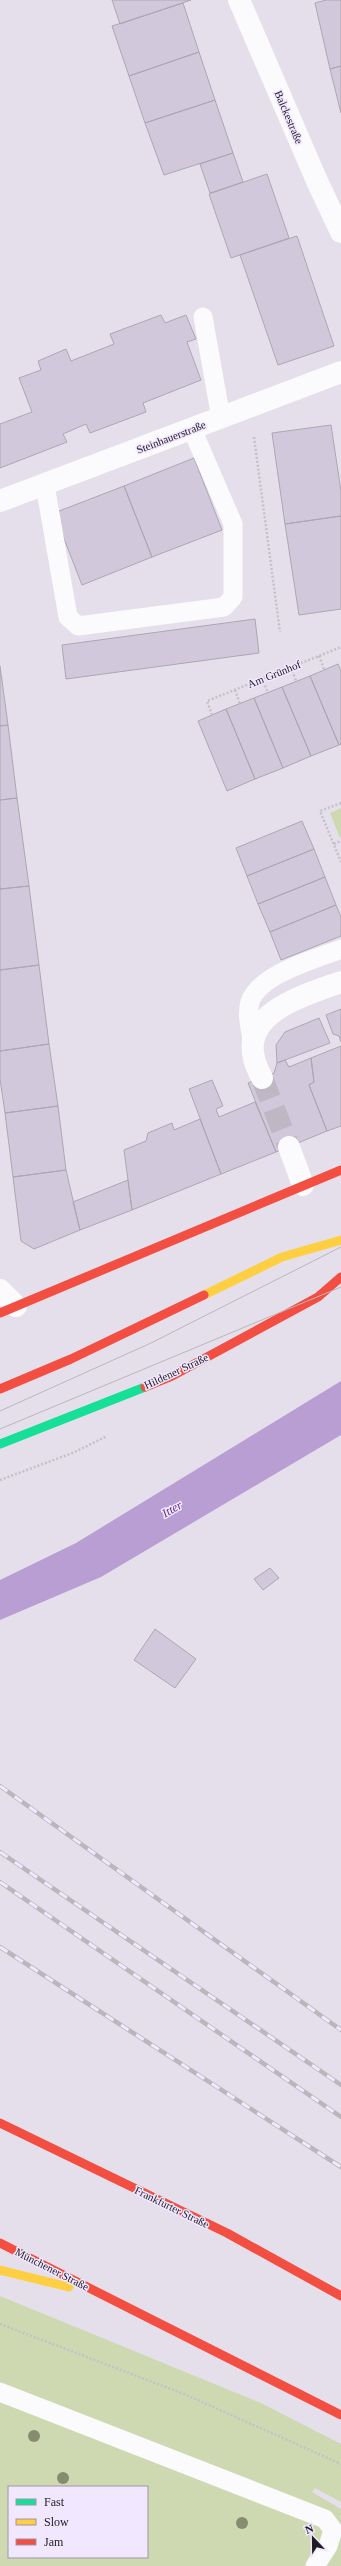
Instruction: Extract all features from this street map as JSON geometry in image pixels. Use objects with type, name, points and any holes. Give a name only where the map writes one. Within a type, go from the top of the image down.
[{"type":"main road","points":[[8,1309],[341,1170]]},
{"type":"main road","points":[[0,1389],[71,1359],[282,1257],[341,1240]]},
{"type":"main road","name":"Hildener Straße","points":[[0,1444],[172,1376],[318,1297],[341,1277]]},
{"type":"main road","name":"Frankfurter Straße","points":[[0,2123],[227,2233],[341,2296]]},
{"type":"main road","name":"Münchener Straße","points":[[0,2243],[104,2296]]},
{"type":"main road","points":[[0,2270],[104,2296],[341,2415]]},
{"type":"street","name":"Balckestraße","points":[[239,0],[317,181],[341,232]]},
{"type":"street","name":"Steinhauerstraße","points":[[0,501],[341,372]]},
{"type":"street","points":[[262,1078],[253,1058],[253,1044],[258,1028],[267,1017],[281,1006],[341,982]]},
{"type":"street","points":[[289,1147],[303,1185]]},
{"type":"street","points":[[0,1290],[8,1309]]},
{"type":"lane","points":[[203,318],[221,418]]},
{"type":"lane","points":[[45,485],[68,617],[78,626],[224,607],[233,597],[233,524],[192,429]]},
{"type":"lane","points":[[253,1044],[249,1019],[250,1001],[262,983],[341,949]]},
{"type":"lane","points":[[0,2392],[325,2519],[333,2530],[328,2546],[315,2566]]},
{"type":"path","points":[[250,407],[280,632]]},
{"type":"path","name":"Am Grünhof","points":[[212,715],[207,701],[341,647]]},
{"type":"path","points":[[319,656],[324,669]]},
{"type":"path","points":[[291,667],[296,681]]},
{"type":"path","points":[[262,678],[268,693]]},
{"type":"path","points":[[235,690],[240,704]]},
{"type":"path","points":[[341,803],[320,811],[341,862]]},
{"type":"path","points":[[334,844],[341,841]]},
{"type":"path","points":[[0,1480],[75,1452],[108,1435]]},
{"type":"path","points":[[0,2324],[184,2394],[341,2464]]},
{"type":"green space","points":[[341,808],[341,837],[340,838],[330,813]]},
{"type":"green space","points":[[0,2296],[261,2403],[341,2444],[341,2502],[315,2488],[312,2492],[341,2509],[341,2566],[0,2566]]},
{"type":"water","name":"Itter","points":[[341,1381],[341,1435],[101,1577],[0,1620],[0,1580],[76,1543]]},
{"type":"building","points":[[112,0],[191,0],[120,24]]},
{"type":"building","points":[[326,0],[341,0],[341,66],[330,69],[315,3]]},
{"type":"building","points":[[183,3],[199,52],[129,76],[112,26]]},
{"type":"building","points":[[199,52],[215,100],[145,123],[129,76]]},
{"type":"building","points":[[341,66],[341,113],[330,69]]},
{"type":"building","points":[[215,100],[233,153],[164,175],[145,123]]},
{"type":"building","points":[[233,153],[243,182],[210,193],[200,164]]},
{"type":"building","points":[[267,174],[289,238],[231,258],[209,194]]},
{"type":"building","points":[[297,236],[334,346],[278,365],[240,255]]},
{"type":"building","points":[[161,315],[165,323],[186,315],[196,339],[187,342],[201,380],[143,403],[146,412],[90,433],[86,424],[63,434],[67,442],[0,468],[0,424],[32,412],[19,378],[41,370],[38,361],[66,349],[71,361],[114,344],[110,334]]},
{"type":"building","points":[[331,425],[341,491],[341,516],[285,524],[272,433]]},
{"type":"building","points":[[194,458],[222,530],[152,557],[124,486]]},
{"type":"building","points":[[124,486],[152,557],[82,585],[54,513]]},
{"type":"building","points":[[341,516],[341,609],[299,615],[285,524]]},
{"type":"building","points":[[255,619],[259,653],[66,679],[62,645]]},
{"type":"building","points":[[338,664],[341,671],[341,744],[339,745],[310,676]]},
{"type":"building","points":[[0,666],[8,725],[0,726]]},
{"type":"building","points":[[310,676],[339,745],[311,756],[282,687]]},
{"type":"building","points":[[282,687],[311,756],[283,768],[254,698]]},
{"type":"building","points":[[254,698],[283,768],[255,779],[226,709]]},
{"type":"building","points":[[226,709],[255,779],[227,791],[198,721]]},
{"type":"building","points":[[8,725],[17,798],[0,800],[0,726]]},
{"type":"building","points":[[17,798],[29,886],[0,889],[0,800]]},
{"type":"building","points":[[302,821],[314,849],[247,876],[236,848]]},
{"type":"building","points":[[314,849],[325,877],[258,904],[247,876]]},
{"type":"building","points":[[325,877],[336,905],[270,932],[258,904]]},
{"type":"building","points":[[29,886],[39,965],[0,970],[0,889]]},
{"type":"building","points":[[336,905],[341,917],[341,936],[281,960],[270,932]]},
{"type":"building","points":[[39,965],[49,1044],[0,1051],[0,970]]},
{"type":"building","points":[[341,1009],[341,1042],[339,1036],[333,1034],[326,1015]]},
{"type":"building","points":[[319,1018],[330,1043],[277,1063],[276,1045],[285,1032]]},
{"type":"building","points":[[49,1044],[58,1106],[5,1113],[0,1079],[0,1051]]},
{"type":"building","points":[[341,1046],[341,1126],[327,1131],[309,1085],[314,1082],[311,1058]]},
{"type":"building","points":[[311,1058],[314,1082],[309,1085],[327,1131],[276,1152],[248,1083],[274,1073],[277,1063],[285,1060],[289,1067]]},
{"type":"building","points":[[212,1080],[223,1106],[216,1109],[219,1117],[255,1102],[276,1152],[221,1174],[189,1089]]},
{"type":"building","points":[[58,1106],[66,1170],[13,1177],[5,1113]]},
{"type":"building","points":[[200,1119],[221,1174],[132,1210],[124,1150],[146,1141],[148,1133],[172,1123],[174,1130]]},
{"type":"building","points":[[66,1170],[80,1230],[34,1249],[21,1241],[13,1177]]},
{"type":"building","points":[[128,1180],[132,1210],[80,1230],[73,1202]]},
{"type":"building","points":[[270,1568],[279,1578],[263,1590],[254,1579]]},
{"type":"building","points":[[155,1629],[196,1659],[175,1688],[134,1660]]},
{"type":"tunnel","points":[[262,1078],[289,1147]]},
{"type":"tram line","points":[[0,1411],[151,1343],[341,1247]]},
{"type":"tram line","points":[[0,1429],[341,1287]]},
{"type":"railway","points":[[0,1786],[341,2030]]},
{"type":"railway","points":[[0,1852],[341,2085]]},
{"type":"railway","points":[[0,1882],[341,2117]]},
{"type":"railway","points":[[0,1947],[341,2167]]},
{"type":"traffic: fast","points":[[0,1444],[145,1387]]},
{"type":"traffic: slow","points":[[204,1295],[282,1257],[341,1240]]},
{"type":"traffic: slow","points":[[0,2270],[69,2287]]},
{"type":"traffic: jam","points":[[0,1313],[341,1170]]},
{"type":"traffic: jam","points":[[145,1387],[172,1376],[318,1297],[341,1277]]},
{"type":"traffic: jam","points":[[0,1389],[71,1359],[204,1295]]},
{"type":"traffic: jam","points":[[0,2123],[227,2233],[341,2296]]},
{"type":"traffic: jam","points":[[0,2243],[341,2415]]}]
